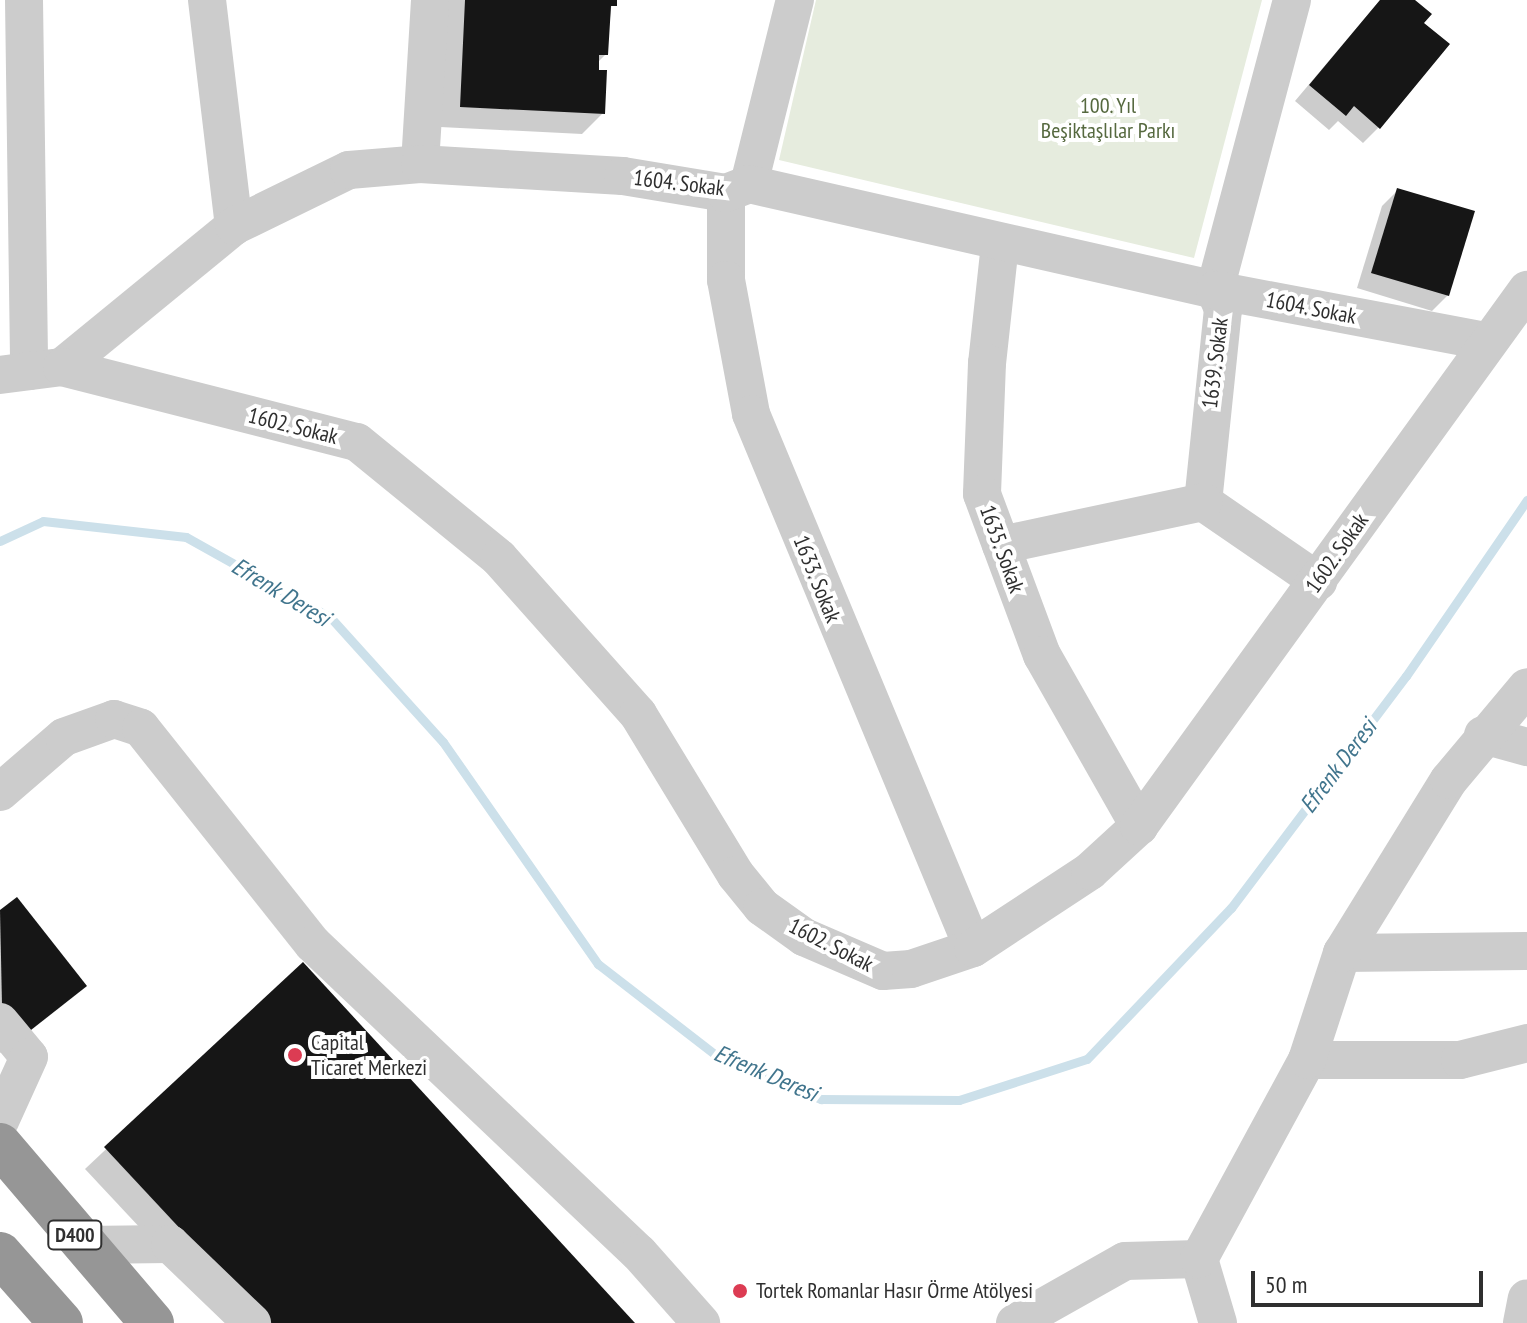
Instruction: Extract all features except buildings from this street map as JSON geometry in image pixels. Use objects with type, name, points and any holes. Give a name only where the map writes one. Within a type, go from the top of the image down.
[{"type":"highway","name":"D400","points":[[0,1145],[152,1323]]},
{"type":"highway","points":[[0,1254],[61,1323]]},
{"type":"street","points":[[24,0],[30,371]]},
{"type":"street","points":[[207,0],[234,226]]},
{"type":"street","points":[[420,164],[430,0]]},
{"type":"street","name":"1633. Sokak","points":[[795,0],[738,189],[726,280],[751,414],[973,948]]},
{"type":"street","name":"1639. Sokak","points":[[1203,502],[1223,309],[1215,290],[1292,0]]},
{"type":"street","name":"1604. Sokak","points":[[30,371],[234,226],[349,170],[420,164],[623,176],[738,189],[1215,290],[1486,341]]},
{"type":"street","name":"1635. Sokak","points":[[1000,244],[987,363],[982,494],[1042,655],[1139,826]]},
{"type":"street","name":"1602. Sokak","points":[[30,371],[357,442],[499,558],[638,714],[736,875],[762,907],[804,937],[883,971],[911,969],[973,948],[1090,871],[1139,826],[1318,581],[1486,341],[1527,290]]},
{"type":"street","points":[[1001,545],[1203,502],[1318,581]]},
{"type":"street","points":[[1218,1323],[1199,1259],[1307,1060],[1342,953],[1449,780],[1483,735],[1527,687]]},
{"type":"street","points":[[0,792],[64,737],[114,719],[141,728],[313,944],[639,1253],[701,1323]]},
{"type":"street","points":[[1483,735],[1527,747]]},
{"type":"street","points":[[1342,953],[1488,955],[1527,951]]},
{"type":"street","points":[[0,1022],[29,1057],[0,1121]]},
{"type":"street","points":[[1307,1060],[1460,1060],[1527,1043]]},
{"type":"street","points":[[83,1245],[170,1244],[252,1323]]},
{"type":"street","points":[[1015,1323],[1125,1261],[1199,1259]]},
{"type":"street","points":[[1522,1323],[1527,1298]]},
{"type":"green space","name":"100. Yıl Beşiktaşlılar Parkı","points":[[816,0],[1262,0],[1194,258],[779,160]]},
{"type":"waterway","name":"Efrenk Deresi","points":[[0,541],[43,521],[186,537],[331,618],[443,742],[598,964],[717,1056],[821,1099],[959,1100],[1087,1059],[1231,908],[1406,676],[1527,500]]},
{"type":"place","name":"Capital Ticaret Merkezi","points":[[295,1055]]},
{"type":"place","name":"Tortek Romanlar Hasır Örme Atölyesi","points":[[740,1291]]}]
